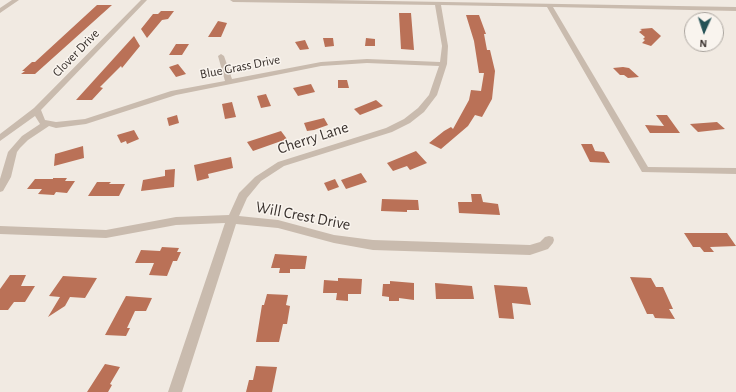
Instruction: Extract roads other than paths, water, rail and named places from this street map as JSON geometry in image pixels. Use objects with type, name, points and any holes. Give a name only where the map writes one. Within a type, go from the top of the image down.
[{"type":"street","points":[[0,11],[16,0]]},
{"type":"street","name":"Clover Drive","points":[[0,138],[38,110],[144,0]]},
{"type":"street","points":[[233,0],[368,1],[438,4],[494,2],[549,6],[736,9]]},
{"type":"street","points":[[699,0],[721,9]]},
{"type":"street","name":"Cherry Lane","points":[[174,392],[232,219],[241,200],[249,188],[276,166],[292,159],[378,134],[412,117],[421,110],[432,97],[443,64],[445,46],[438,4]]},
{"type":"street","points":[[549,6],[645,170],[736,171]]},
{"type":"street","points":[[220,56],[229,82]]},
{"type":"street","name":"Blue Grass Drive","points":[[46,124],[66,125],[86,121],[164,96],[311,65],[337,62],[443,64]]},
{"type":"street","points":[[0,188],[6,177],[16,146],[46,124],[40,120],[38,110]]},
{"type":"street","name":"Will Crest Drive","points":[[0,230],[106,234],[176,221],[232,219],[278,224],[334,239],[373,245],[530,250],[544,246],[549,240]]}]
